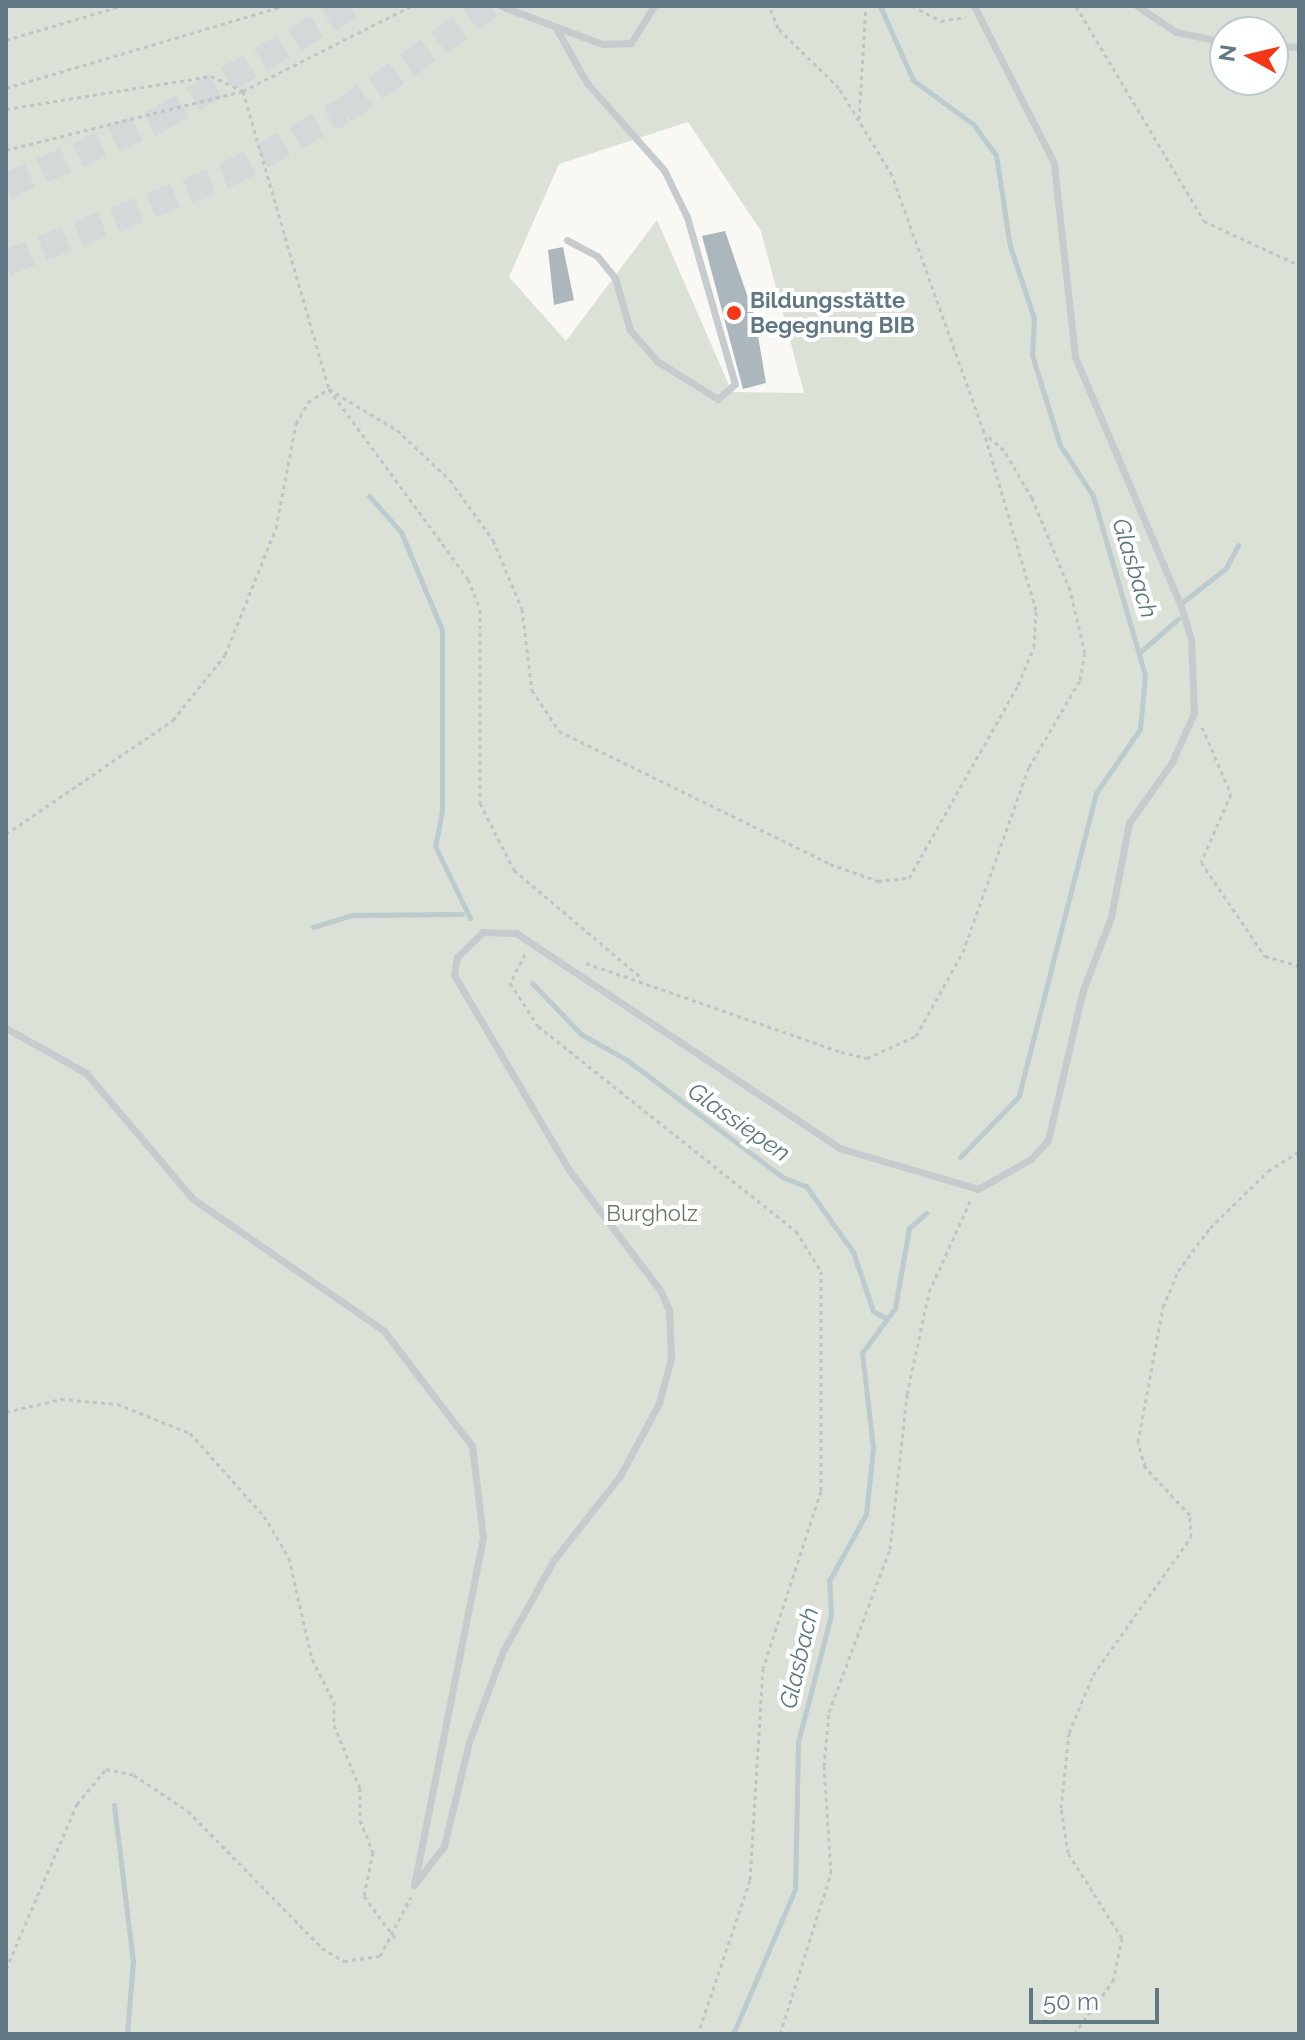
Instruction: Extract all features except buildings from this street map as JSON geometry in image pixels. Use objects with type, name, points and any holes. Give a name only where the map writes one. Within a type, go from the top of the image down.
[{"type":"lane","points":[[501,6],[557,30],[602,44],[631,43],[654,6]]},
{"type":"lane","points":[[1137,6],[1176,32],[1209,39]]},
{"type":"lane","points":[[414,1885],[444,1846],[469,1742],[503,1651],[553,1561],[620,1476],[659,1403],[671,1358],[669,1310],[660,1290],[569,1170],[454,975],[457,957],[483,932],[516,933],[839,1148],[978,1189],[1031,1159],[1048,1140],[1083,990],[1111,917],[1123,838],[1184,743],[1194,713],[1191,639],[1180,604],[1075,357],[1054,163],[1038,120],[976,10]]},
{"type":"lane","points":[[557,30],[587,83],[664,170],[687,217],[735,384],[718,399],[657,361],[630,330],[615,278],[597,256],[567,240]]},
{"type":"lane","points":[[6,1028],[86,1073],[193,1199],[384,1331],[472,1446],[483,1537],[414,1885]]},
{"type":"path","points":[[6,40],[121,6]]},
{"type":"path","points":[[6,88],[283,6]]},
{"type":"path","points":[[6,150],[243,91],[411,6]]},
{"type":"path","points":[[329,389],[397,430],[450,480],[493,540],[522,609],[532,690],[559,731],[757,830],[888,882],[909,878],[919,867],[1034,647],[1036,610],[984,432],[915,233],[859,119],[778,28],[769,6]]},
{"type":"path","points":[[859,119],[866,6]]},
{"type":"path","points":[[912,6],[948,22],[976,10]]},
{"type":"path","points":[[1076,6],[1204,221],[1299,265]]},
{"type":"path","points":[[6,109],[211,76],[243,91],[329,389],[468,579],[480,609],[475,779],[491,827],[514,870],[644,980]]},
{"type":"path","points":[[6,834],[173,720],[225,655],[276,528],[296,424],[308,402],[329,389]]},
{"type":"path","points":[[570,959],[644,980],[867,1058],[916,1036],[935,1009],[989,888],[1029,767],[1080,680],[1085,653],[1070,590],[1020,472],[984,432]]},
{"type":"path","points":[[1194,713],[1231,794],[1201,862],[1265,956],[1299,966]]},
{"type":"path","points":[[541,950],[519,955],[510,983],[538,1026],[796,1231],[821,1271],[821,1491],[763,1668],[750,1880],[698,2034]]},
{"type":"path","points":[[1074,2034],[1113,1981],[1122,1938],[1068,1853],[1061,1808],[1069,1733],[1093,1675],[1191,1537],[1190,1515],[1145,1467],[1138,1442],[1163,1307],[1178,1271],[1210,1228],[1268,1171],[1299,1152]]},
{"type":"path","points":[[780,2034],[831,1873],[824,1766],[829,1712],[890,1549],[907,1394],[929,1292],[978,1189]]},
{"type":"path","points":[[6,1412],[61,1399],[117,1404],[190,1433],[264,1516],[289,1558],[312,1659],[334,1702],[334,1725],[360,1788],[360,1820],[373,1852],[364,1896],[395,1938]]},
{"type":"path","points":[[6,1969],[81,1796],[106,1769],[134,1775],[188,1811],[334,1956],[369,1961],[395,1938],[414,1885]]},
{"type":"green space","name":"Burgholz","points":[[6,6],[1299,6],[1299,2034],[6,2034]],"holes":[[[688,122],[761,231],[804,393],[732,392],[657,220],[566,341],[509,277],[559,164]]]},
{"type":"waterway","name":"Glasbach","points":[[880,6],[913,80],[974,125],[996,155],[1010,246],[1034,318],[1032,355],[1060,445],[1093,496],[1145,675],[1140,729],[1096,793],[1019,1096],[960,1157]]},
{"type":"waterway","name":"Glassiepen","points":[[369,496],[401,532],[442,630],[442,811],[435,846],[470,918]]},
{"type":"waterway","points":[[1184,601],[1226,568],[1238,545]]},
{"type":"waterway","points":[[1139,653],[1178,619]]},
{"type":"waterway","points":[[313,927],[352,915],[462,914]]},
{"type":"waterway","name":"Glassiepen","points":[[532,983],[581,1034],[627,1060],[782,1177],[806,1186],[853,1252],[873,1311],[884,1317]]},
{"type":"waterway","name":"Glasbach","points":[[733,2034],[795,1889],[798,1742],[831,1615],[829,1581],[866,1514],[873,1448],[862,1353],[895,1308],[909,1228],[926,1213]]},
{"type":"waterway","points":[[114,1805],[133,1961],[127,2034]]},
{"type":"tunnel","points":[[6,186],[160,119],[352,6]]},
{"type":"tunnel","points":[[6,263],[227,175],[344,111],[490,6]]},
{"type":"place","name":"Bildungsstätte Begegnung BIB","points":[[734,313]]}]
